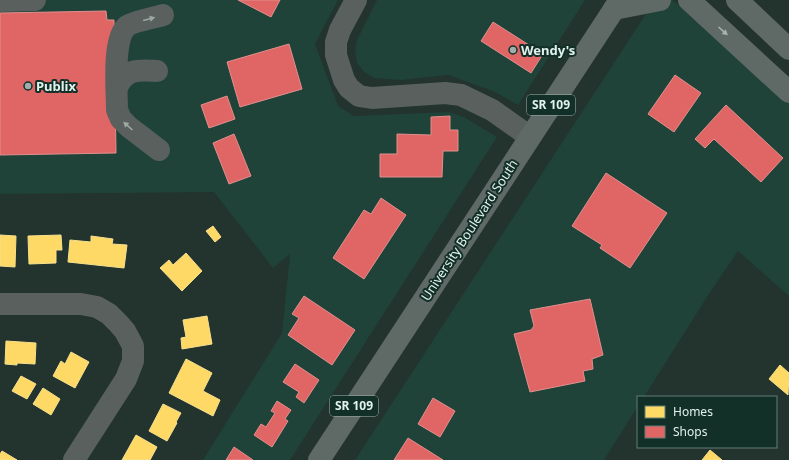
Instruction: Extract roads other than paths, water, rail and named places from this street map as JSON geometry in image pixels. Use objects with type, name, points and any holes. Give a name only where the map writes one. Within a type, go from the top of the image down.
[{"type":"main road","points":[[617,5],[660,0]]},
{"type":"main road","points":[[737,0],[789,49]]},
{"type":"main road","points":[[687,2],[789,92]]},
{"type":"main road","name":"University Boulevard South","points":[[319,460],[617,5]]},
{"type":"street","points":[[0,1],[34,0]]},
{"type":"street","points":[[356,0],[340,30],[336,42],[336,55],[344,80],[349,88],[359,96],[372,98],[445,93],[461,96],[492,110],[530,137]]},
{"type":"street","points":[[158,150],[121,119],[117,110],[117,46],[121,34],[128,25],[163,15]]},
{"type":"street","points":[[117,87],[122,78],[130,72],[157,70]]},
{"type":"street","points":[[0,304],[81,304],[97,307],[109,314],[125,332],[133,346],[133,361],[126,379],[74,460]]},
{"type":"place","name":"Wendy's","points":[[513,50]]},
{"type":"place","name":"Publix","points":[[28,86]]}]
